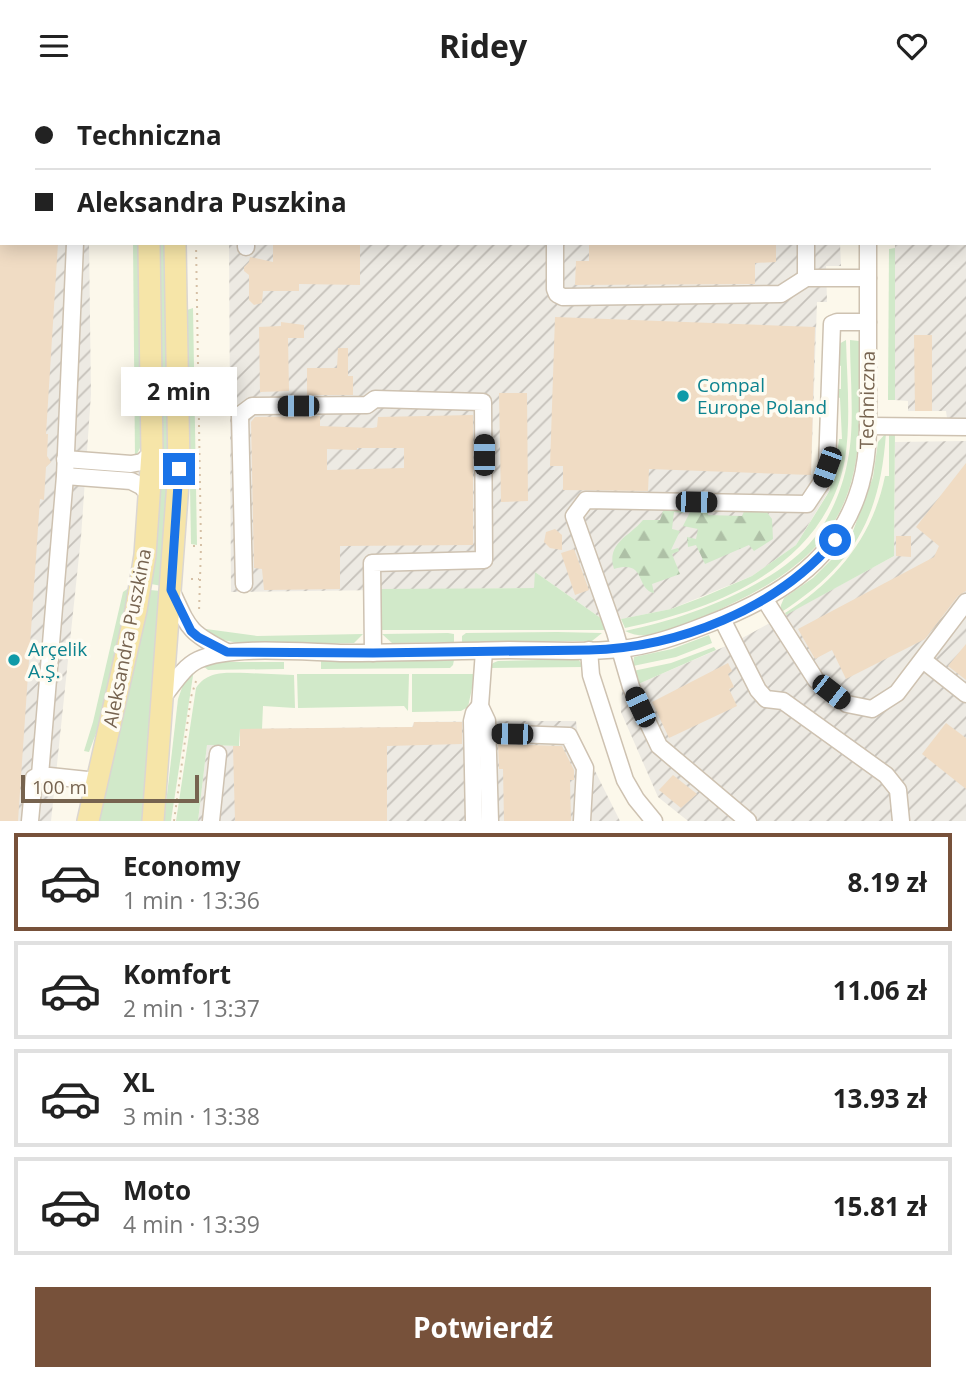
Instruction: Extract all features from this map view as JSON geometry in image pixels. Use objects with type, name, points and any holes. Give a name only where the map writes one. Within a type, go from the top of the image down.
[{"type":"main road","name":"Aleksandra Puszkina","points":[[88,821],[139,599],[150,496],[152,453],[149,245]]},
{"type":"main road","name":"Aleksandra Puszkina","points":[[153,821],[179,469],[175,245]]},
{"type":"street","points":[[40,775],[65,476],[75,245]]},
{"type":"street","points":[[555,245],[555,289],[557,294],[563,297],[781,294],[806,278],[868,278]]},
{"type":"street","points":[[806,245],[806,278]]},
{"type":"street","name":"Techniczna","points":[[162,698],[188,667],[198,660],[227,652],[373,653],[620,649],[666,641],[765,600],[803,574],[820,558],[849,518],[859,493],[869,426],[867,245]]},
{"type":"street","points":[[748,821],[659,746],[631,687],[574,516],[586,500],[807,504],[821,483],[827,467],[832,324],[868,322]]},
{"type":"street","points":[[244,584],[240,415],[252,406],[367,405],[375,399],[484,402],[484,560],[372,563],[373,653]]},
{"type":"street","points":[[869,426],[966,427]]},
{"type":"street","points":[[65,459],[131,464],[142,462],[152,453]]},
{"type":"street","points":[[65,476],[131,481],[150,496]]},
{"type":"street","name":"Techniczna","points":[[171,590],[185,621],[198,637],[227,652]]},
{"type":"street","points":[[765,600],[816,680],[847,704],[872,709],[897,693],[966,602]]},
{"type":"street","points":[[722,619],[758,690],[766,699],[783,701],[886,775],[898,790],[901,821]]},
{"type":"street","points":[[589,650],[591,675],[625,780],[654,821]]},
{"type":"street","points":[[484,651],[480,706],[486,720],[490,821]]},
{"type":"street","points":[[923,660],[966,694]]},
{"type":"street","points":[[474,821],[472,721],[480,706]]},
{"type":"street","points":[[487,733],[569,736],[585,768],[582,821]]},
{"type":"street","points":[[211,821],[218,754]]},
{"type":"street","points":[[30,821],[34,778],[40,775],[97,781]]},
{"type":"path","points":[[196,245],[201,546],[198,637]]},
{"type":"path","points":[[193,546],[201,546]]},
{"type":"path","points":[[191,579],[200,580]]},
{"type":"path","points":[[174,821],[191,697],[198,675],[198,660]]},
{"type":"shaded area","points":[[0,245],[89,245],[91,394],[81,537],[51,821],[0,821]]},
{"type":"shaded area","points":[[229,245],[840,245],[841,266],[826,266],[827,302],[817,302],[811,474],[830,489],[796,545],[752,576],[671,609],[605,621],[535,572],[535,588],[231,592]]},
{"type":"shaded area","points":[[895,245],[966,245],[966,418],[947,418],[946,411],[908,411],[908,401],[895,400]]},
{"type":"shaded area","points":[[966,441],[966,821],[688,821],[658,797],[621,712],[622,691],[733,643],[894,556],[895,442]]},
{"type":"shaded area","points":[[576,721],[578,737],[620,821],[198,821],[207,745],[240,746],[240,729],[412,727],[414,722]]},
{"type":"green space","points":[[133,245],[139,245],[142,444],[135,458]]},
{"type":"green space","points":[[159,245],[165,245],[169,468],[162,586],[151,584],[161,478]]},
{"type":"green space","points":[[895,248],[895,400],[888,400],[889,249]]},
{"type":"green space","points":[[193,308],[197,545],[191,544],[187,310]]},
{"type":"green space","points":[[846,340],[848,415],[845,459],[834,496],[816,527],[792,554],[764,576],[731,594],[697,608],[625,628],[621,619],[671,609],[703,597],[752,576],[796,545],[830,490],[828,474],[834,475],[839,439],[842,439],[840,398],[832,395],[837,389],[841,389],[841,366],[836,364],[837,345]]},
{"type":"green space","points":[[850,340],[859,341],[858,443],[853,477],[842,506],[828,531],[810,553],[788,571],[735,602],[655,635],[645,636],[625,631],[674,619],[728,598],[777,571],[815,537],[836,500],[848,459],[852,415]]},
{"type":"green space","points":[[895,431],[894,556],[786,615],[785,613],[821,587],[850,555],[862,537],[872,518],[885,476],[889,476],[889,435]]},
{"type":"green space","points":[[886,433],[877,491],[858,538],[827,577],[780,613],[784,598],[813,578],[832,559],[853,531],[873,477],[878,442]]},
{"type":"green space","points":[[708,506],[708,515],[742,516],[746,507],[766,511],[772,519],[773,539],[754,551],[749,545],[705,564],[696,545],[688,547],[687,537],[696,539],[698,529],[683,526],[692,508]]},
{"type":"green space","points":[[664,508],[684,508],[683,513],[674,512],[672,529],[680,531],[671,550],[678,548],[679,551],[672,554],[680,574],[652,584],[654,593],[644,586],[636,571],[624,567],[614,569],[612,560],[620,541],[643,520],[660,520]]},
{"type":"green space","points":[[535,572],[605,621],[604,630],[380,630],[378,589],[534,588]]},
{"type":"green space","points":[[130,587],[103,715],[89,752],[84,751],[123,592]]},
{"type":"green space","points":[[150,590],[161,591],[143,821],[98,821]]},
{"type":"green space","points":[[206,629],[257,636],[363,634],[354,643],[257,645],[237,643],[202,633]]},
{"type":"green space","points":[[466,633],[602,633],[592,641],[462,642],[462,636]]},
{"type":"green space","points":[[382,634],[454,634],[454,642],[392,643]]},
{"type":"green space","points":[[709,635],[712,643],[676,657],[633,666],[634,657],[672,649]]},
{"type":"green space","points":[[714,647],[716,650],[636,685],[633,671],[671,663]]},
{"type":"green space","points":[[578,659],[584,667],[490,668],[498,661]]},
{"type":"green space","points":[[454,660],[450,668],[321,669],[321,661]]},
{"type":"green space","points":[[214,662],[284,662],[284,669],[208,670],[202,665]]},
{"type":"green space","points":[[194,669],[171,821],[164,821],[178,699],[184,682]]},
{"type":"green space","points":[[297,674],[409,674],[408,711],[404,706],[298,708]]},
{"type":"green space","points":[[412,674],[475,674],[468,707],[461,711],[412,712]]},
{"type":"green space","points":[[212,675],[294,675],[295,708],[263,706],[262,729],[240,729],[239,746],[207,745],[198,821],[176,821],[196,688]]},
{"type":"building","name":"Arçelik A.Ş.","points":[[0,245],[58,245],[46,434],[47,456],[51,462],[46,467],[44,500],[40,499],[18,821],[0,821]]},
{"type":"building","points":[[273,245],[360,245],[360,285],[299,284],[299,291],[263,291],[262,303],[254,305],[249,300],[249,275],[244,271],[244,267],[250,257],[273,262]]},
{"type":"building","points":[[589,245],[776,245],[776,262],[755,263],[755,284],[575,285],[576,261],[589,261]]},
{"type":"building","name":"Compal Europe Poland","points":[[555,317],[815,327],[811,475],[649,469],[648,491],[563,490],[563,466],[550,466]]},
{"type":"building","points":[[281,322],[304,325],[304,338],[288,338],[289,391],[260,392],[259,327],[281,326]]},
{"type":"building","points":[[914,335],[932,335],[932,411],[915,411]]},
{"type":"building","points":[[338,348],[348,348],[348,376],[353,376],[353,395],[307,395],[307,368],[337,368]]},
{"type":"building","points":[[499,393],[527,393],[528,501],[501,502]]},
{"type":"building","points":[[473,415],[473,545],[340,546],[340,589],[264,590],[262,569],[254,568],[251,422],[255,417],[320,416],[320,426],[373,428],[377,427],[378,417]],"holes":[[[404,448],[404,468],[327,470],[327,449]]]},
{"type":"building","points":[[966,463],[966,591],[958,596],[925,639],[846,679],[832,650],[815,659],[798,629],[934,557],[939,546],[916,527]]},
{"type":"building","points":[[555,529],[562,535],[562,550],[550,548],[544,542],[546,532]]},
{"type":"building","points":[[896,536],[911,536],[911,557],[896,556]]},
{"type":"building","points":[[574,549],[589,590],[575,595],[561,553]]},
{"type":"building","points":[[966,644],[966,680],[948,666]]},
{"type":"building","points":[[728,663],[732,671],[728,674],[734,687],[729,689],[737,706],[669,738],[652,702]]},
{"type":"building","points":[[414,722],[462,722],[462,744],[387,746],[387,821],[235,821],[233,746],[240,746],[240,729],[413,727]]},
{"type":"building","points":[[946,723],[966,738],[966,789],[922,754]]},
{"type":"building","points":[[498,744],[562,746],[574,770],[574,780],[570,780],[571,821],[504,821],[503,769],[499,769]]},
{"type":"building","points":[[673,775],[697,794],[681,808],[659,790]]},
{"type":"place","name":"Compal Europe Poland","points":[[683,396]]},
{"type":"place","name":"Arçelik A.Ş.","points":[[14,660]]},
{"type":"route","points":[[179,469],[171,590],[191,631],[227,652],[589,650],[620,649],[666,641],[765,600],[803,574],[835,540]]}]
